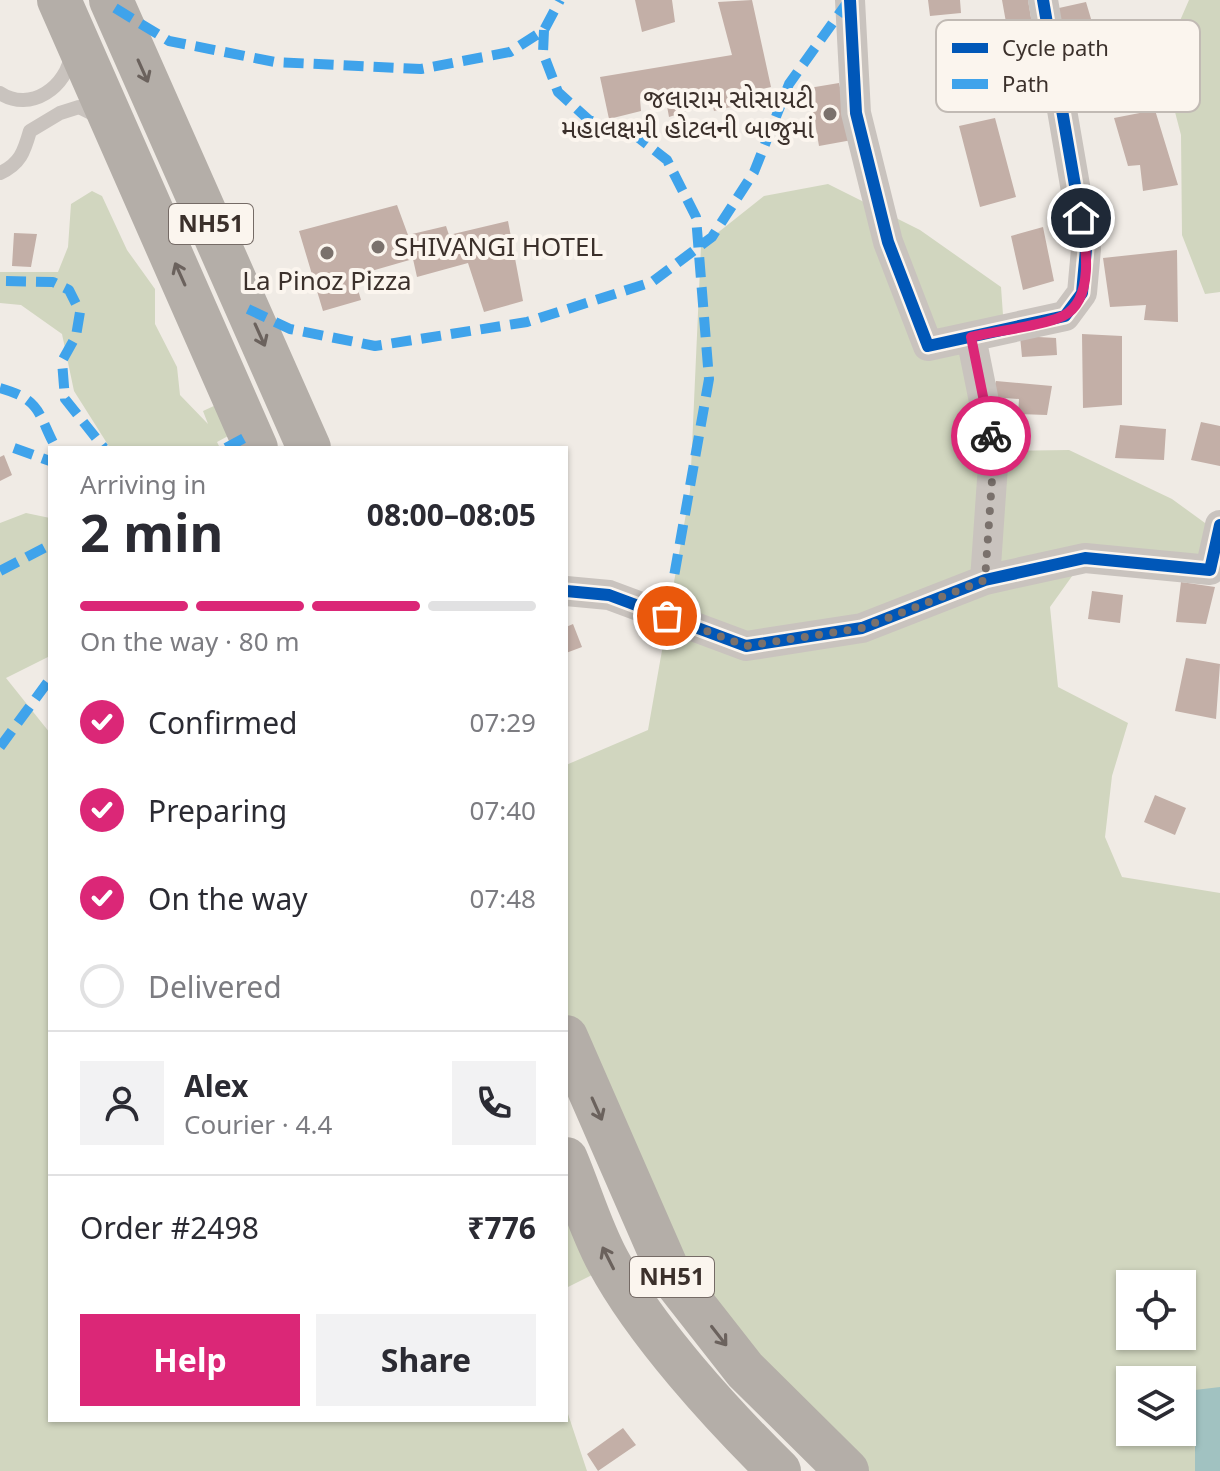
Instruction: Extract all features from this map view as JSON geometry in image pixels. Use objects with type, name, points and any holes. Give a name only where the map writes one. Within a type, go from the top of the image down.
[{"type":"highway","name":"NH51","points":[[111,0],[308,446]]},
{"type":"highway","name":"NH51","points":[[65,12],[255,446]]},
{"type":"highway","name":"NH51","points":[[568,1042],[669,1273],[745,1370],[847,1471]]},
{"type":"highway","name":"NH51","points":[[568,1164],[608,1261],[677,1357],[733,1426],[779,1471]]},
{"type":"street","points":[[850,0],[856,113],[888,242],[928,346],[1065,316],[1082,293],[1086,249],[1062,112]]},
{"type":"street","points":[[1043,0],[1046,20]]},
{"type":"street","points":[[971,337],[994,451],[985,580]]},
{"type":"street","points":[[568,591],[609,595],[746,646],[862,628],[985,580],[1085,558],[1210,570],[1220,525]]},
{"type":"lane","points":[[0,93],[11,100],[30,102],[48,92],[65,75],[71,57],[65,12]]},
{"type":"lane","points":[[0,173],[15,166],[24,153],[30,131],[60,113],[79,107],[94,112],[123,144]]},
{"type":"green space","points":[[1189,0],[1220,0],[1220,292],[1205,294],[1182,235],[1181,135],[1175,112],[1200,112],[1200,20],[1180,20]]},
{"type":"green space","points":[[828,184],[920,230],[1001,287],[1004,329],[972,337],[994,451],[1069,450],[1172,499],[1216,531],[1210,570],[1085,558],[1050,607],[1058,687],[1128,723],[1112,776],[1105,837],[1122,877],[1220,893],[1220,1471],[849,1471],[728,1348],[568,1041],[568,764],[648,730],[690,491],[701,246],[764,196]]},
{"type":"green space","points":[[92,191],[102,196],[127,250],[155,289],[155,324],[177,367],[180,395],[208,424],[203,411],[216,405],[230,435],[217,442],[219,446],[109,446],[74,391],[62,334],[21,305],[0,303],[0,272],[58,272],[68,247],[71,204]]},
{"type":"green space","points":[[26,513],[48,518],[48,657],[6,678],[48,730],[48,1422],[568,1422],[568,1414],[587,1471],[0,1471],[0,523]]},
{"type":"green space","points":[[568,1180],[604,1269],[568,1287]]},
{"type":"water","points":[[1220,1387],[1220,1471],[1195,1471],[1196,1390]]},
{"type":"building","points":[[635,0],[672,0],[675,22],[642,32]]},
{"type":"building","points":[[752,0],[771,87],[753,91],[757,101],[714,111],[712,103],[669,117],[665,95],[640,99],[641,111],[609,119],[600,77],[732,55],[718,2]]},
{"type":"building","points":[[928,0],[960,0],[961,13],[930,16]]},
{"type":"building","points":[[1002,0],[1028,0],[1031,20],[1006,20]]},
{"type":"building","points":[[1086,2],[1091,20],[1052,20],[1050,10]]},
{"type":"building","name":"જલારામ સોસાયટી મહાલ‌ક્ષમી હોટલની બાજુમાં","points":[[839,83],[852,140],[819,146],[809,88]]},
{"type":"building","points":[[1156,112],[1178,185],[1143,191],[1140,165],[1128,166],[1114,118]]},
{"type":"building","points":[[995,118],[1016,197],[980,207],[959,126]]},
{"type":"building","points":[[397,205],[408,235],[446,226],[449,235],[508,221],[523,301],[484,312],[468,263],[417,277],[413,259],[354,276],[361,300],[323,311],[299,231]]},
{"type":"building","points":[[1043,227],[1054,281],[1023,290],[1011,236]]},
{"type":"building","points":[[14,233],[37,234],[31,267],[12,266]]},
{"type":"building","points":[[1177,250],[1178,322],[1144,320],[1146,305],[1110,307],[1103,258]]},
{"type":"building","points":[[1082,334],[1122,336],[1122,405],[1083,408]]},
{"type":"building","points":[[1020,336],[1056,338],[1057,355],[1022,357]]},
{"type":"building","points":[[996,381],[1052,386],[1047,415],[1018,414],[1019,399],[991,397]]},
{"type":"building","points":[[1201,422],[1220,426],[1220,466],[1191,460]]},
{"type":"building","points":[[1120,425],[1166,429],[1164,460],[1115,458]]},
{"type":"building","points":[[4,455],[12,475],[0,481],[0,457]]},
{"type":"building","points":[[1181,582],[1215,587],[1206,624],[1176,622]]},
{"type":"building","points":[[1092,591],[1123,595],[1120,623],[1088,619]]},
{"type":"building","points":[[573,624],[582,647],[568,652],[568,626]]},
{"type":"building","points":[[1186,658],[1220,664],[1216,719],[1175,711]]},
{"type":"building","points":[[1155,795],[1186,808],[1175,835],[1144,822]]},
{"type":"building","points":[[623,1428],[636,1445],[598,1471],[587,1454]]},
{"type":"marked path","points":[[115,8],[169,41],[275,62],[421,69],[510,52],[544,30],[560,0]]},
{"type":"marked path","points":[[248,309],[290,329],[375,346],[527,322],[652,282],[712,237],[754,172],[789,84],[849,0]]},
{"type":"marked path","points":[[544,30],[543,53],[558,92],[589,120],[635,135],[667,160],[696,217],[709,379],[667,616]]},
{"type":"marked path","points":[[6,281],[53,282],[69,290],[80,312],[76,336],[62,361],[65,399],[102,446]]},
{"type":"marked path","points":[[0,388],[32,404],[55,446]]},
{"type":"marked path","points":[[230,446],[250,435]]},
{"type":"marked path","points":[[14,448],[48,460]]},
{"type":"marked path","points":[[0,571],[48,546]]},
{"type":"marked path","points":[[0,747],[48,682]]},
{"type":"cycle path","points":[[850,0],[856,113],[888,242],[928,346],[1065,316],[1082,293],[1086,249],[1062,112]]},
{"type":"cycle path","points":[[1043,0],[1046,20]]},
{"type":"cycle path","points":[[568,591],[609,595],[746,646],[862,628],[985,580],[1085,558],[1210,570],[1220,525]]},
{"type":"way so far","points":[[667,616],[746,646],[862,628],[985,580],[994,451],[991,436]]},
{"type":"place","name":"જલારામ સોસાયટી મહાલ‌ક્ષમી હોટલની બાજુમાં","points":[[830,114]]},
{"type":"place","name":"SHIVANGI HOTEL","points":[[378,247]]},
{"type":"place","name":"La Pinoz Pizza","points":[[327,253]]},
{"type":"route","points":[[991,436],[971,337],[1065,316],[1082,293],[1086,249],[1081,218]]}]
